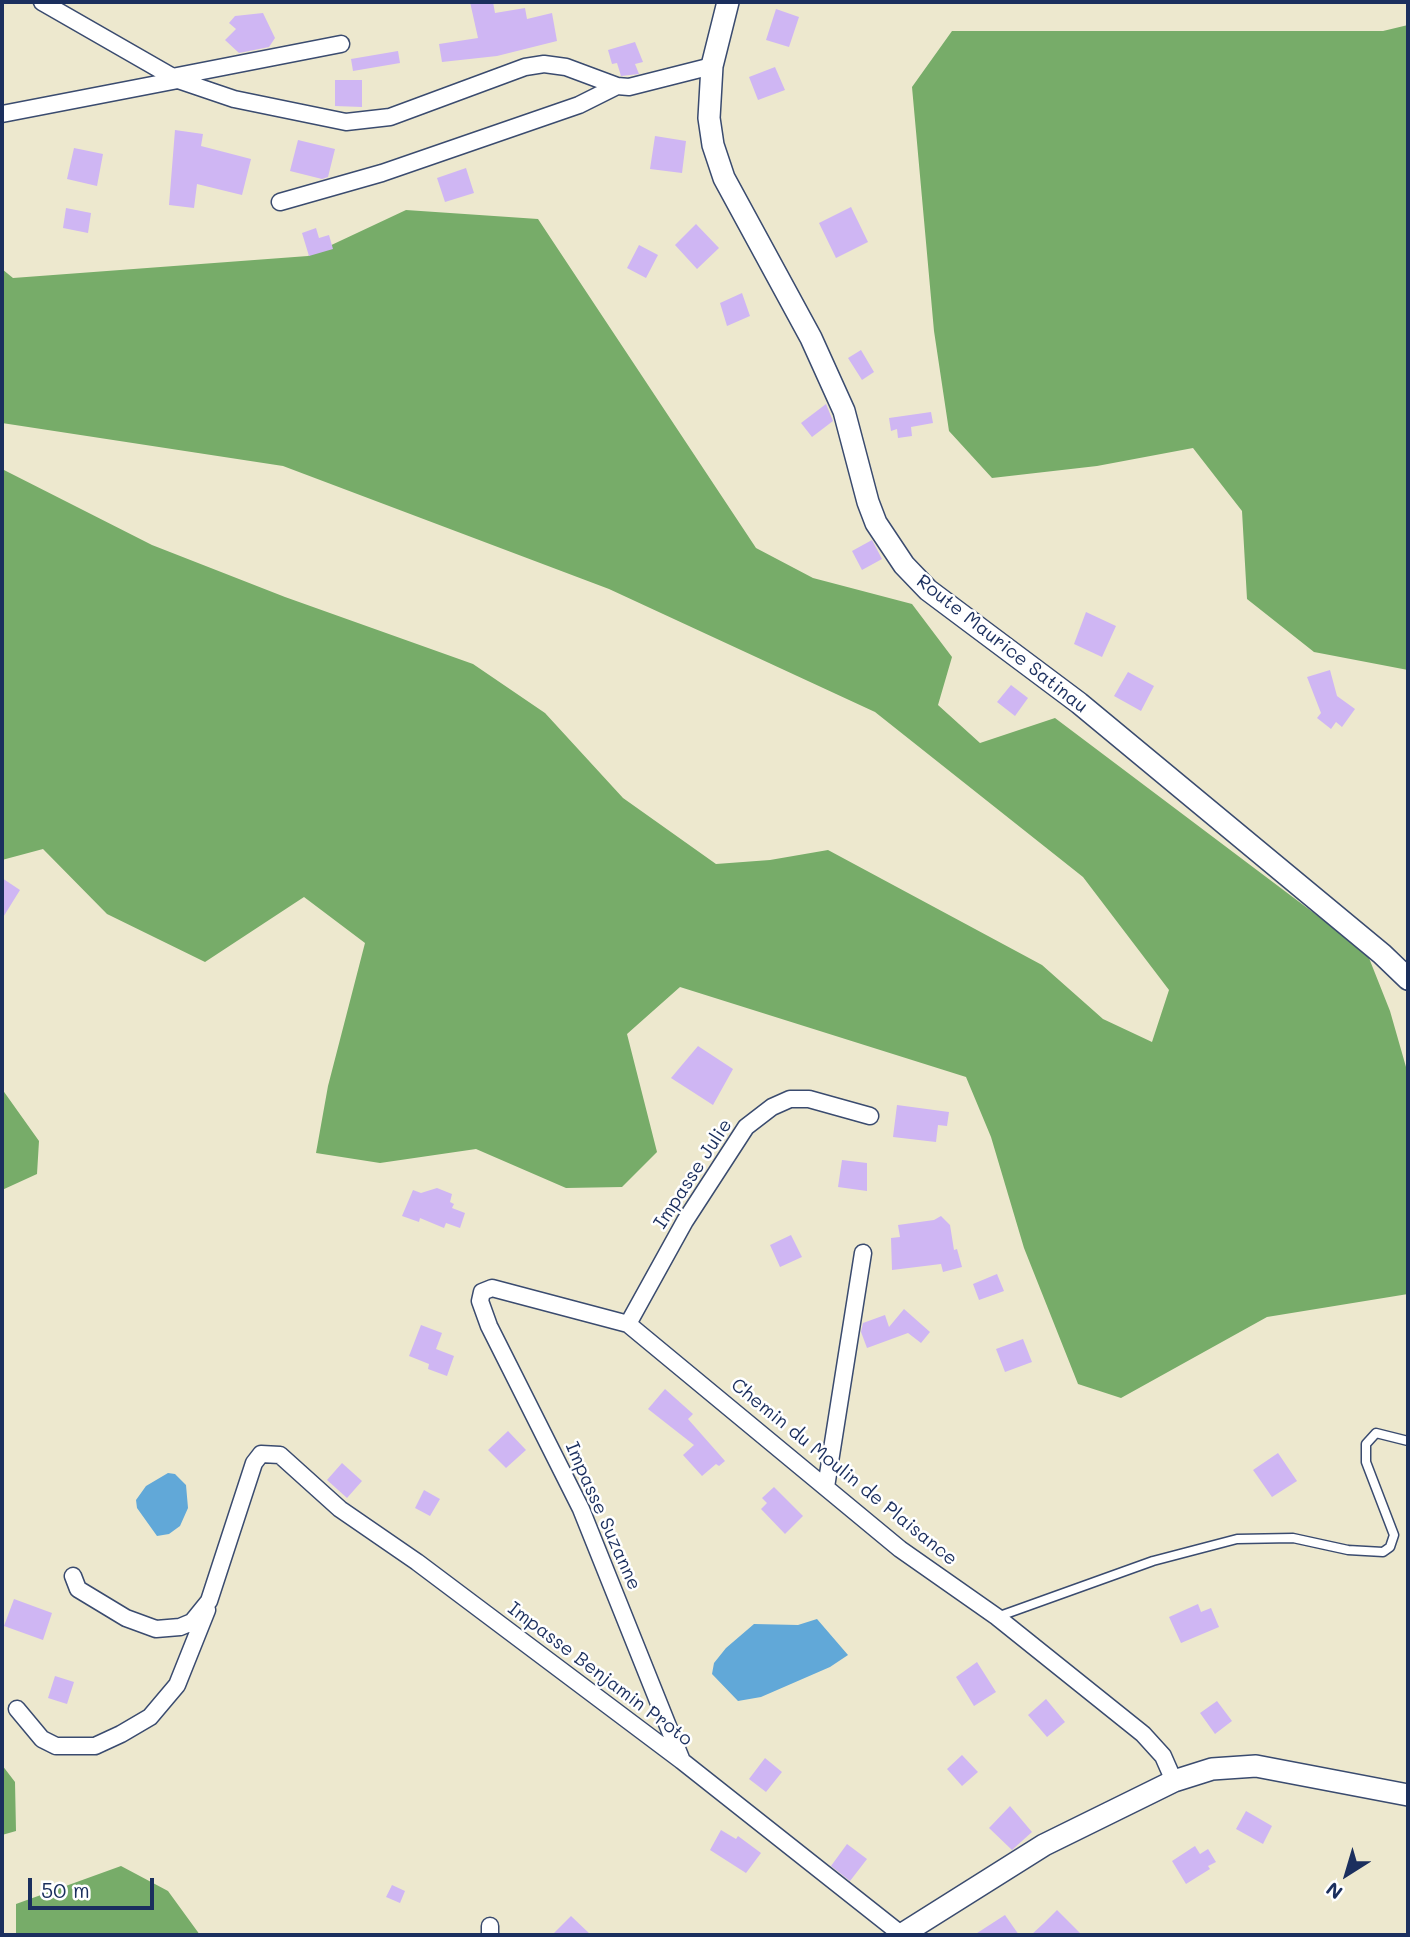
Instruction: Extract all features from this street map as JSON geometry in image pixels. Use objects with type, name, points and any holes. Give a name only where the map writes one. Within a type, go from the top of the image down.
[{"type":"main road","name":"Route Maurice Satinau","points":[[729,2],[712,66],[709,118],[713,145],[724,178],[811,338],[845,411],[867,502],[904,565],[928,590],[1079,704],[1382,954],[1408,979]]},
{"type":"main road","points":[[901,1935],[1044,1845],[1174,1781],[1212,1769],[1256,1766],[1408,1795]]},
{"type":"street","points":[[41,2],[175,78],[234,99],[346,122],[390,117],[525,67],[544,64],[566,67],[617,86],[629,87],[712,66]]},
{"type":"street","points":[[2,114],[341,44]]},
{"type":"street","points":[[280,202],[382,173],[579,105],[617,86]]},
{"type":"street","name":"Impasse Julie","points":[[628,1324],[685,1221],[746,1127],[772,1107],[790,1099],[809,1099],[870,1116]]},
{"type":"street","points":[[826,1487],[863,1253]]},
{"type":"street","name":"Chemin du Moulin de Plaisance","points":[[482,1292],[492,1288],[504,1290],[628,1324],[900,1549],[997,1617],[1143,1734],[1163,1756],[1174,1781]]},
{"type":"street","name":"Impasse Suzanne","points":[[482,1292],[480,1301],[489,1326],[581,1509],[682,1761]]},
{"type":"street","name":"Impasse Benjamin Proto","points":[[209,1601],[254,1463],[261,1454],[280,1454],[340,1509],[417,1562],[682,1761],[901,1935]]},
{"type":"street","points":[[73,1576],[78,1588],[87,1595],[126,1618],[156,1629],[180,1628],[192,1622],[209,1601]]},
{"type":"street","points":[[17,1709],[41,1739],[56,1746],[95,1746],[121,1734],[150,1717],[177,1685],[209,1601]]},
{"type":"lane","points":[[997,1617],[1153,1561],[1237,1539],[1293,1538],[1348,1550],[1382,1552],[1390,1547],[1394,1535],[1366,1462],[1366,1444],[1376,1433],[1408,1441]]},
{"type":"green space","points":[[1408,25],[1408,670],[1314,652],[1247,599],[1242,511],[1193,448],[1097,466],[992,478],[949,431],[934,331],[912,87],[952,31],[1383,31]]},
{"type":"green space","points":[[406,210],[538,219],[756,548],[813,578],[912,604],[952,657],[938,705],[980,743],[1055,718],[1367,953],[1390,1011],[1408,1074],[1408,1294],[1267,1317],[1121,1398],[1078,1384],[1024,1248],[991,1137],[966,1077],[680,987],[627,1034],[657,1152],[622,1187],[566,1188],[476,1149],[380,1163],[316,1153],[328,1086],[365,943],[304,897],[205,962],[107,914],[43,849],[2,860],[2,469],[152,545],[285,597],[473,664],[545,713],[623,798],[716,864],[770,860],[828,850],[1042,965],[1103,1019],[1152,1042],[1169,990],[1083,877],[875,712],[609,589],[283,466],[2,423],[2,269],[13,278],[308,256]]},
{"type":"green space","points":[[2,1089],[39,1141],[37,1174],[2,1190]]},
{"type":"green space","points":[[2,1765],[15,1782],[16,1831],[2,1835]]},
{"type":"green space","points":[[121,1866],[168,1891],[200,1935],[16,1935],[16,1904]]},
{"type":"water","points":[[168,1473],[175,1474],[186,1485],[188,1508],[180,1526],[169,1534],[157,1536],[137,1508],[136,1500],[146,1486]]},
{"type":"water","points":[[817,1619],[848,1655],[830,1667],[761,1697],[738,1701],[712,1674],[714,1663],[726,1648],[754,1624],[798,1625]]},
{"type":"building","points":[[470,2],[493,2],[495,13],[525,8],[527,19],[552,13],[557,41],[497,56],[442,62],[439,44],[478,38]]},
{"type":"building","points":[[776,9],[799,17],[789,47],[766,40]]},
{"type":"building","points":[[263,13],[275,38],[269,47],[239,53],[225,40],[236,29],[229,23],[235,16]]},
{"type":"building","points":[[635,42],[643,62],[635,64],[639,74],[621,76],[617,63],[612,64],[608,50]]},
{"type":"building","points":[[398,51],[400,63],[353,71],[351,59]]},
{"type":"building","points":[[775,67],[785,90],[758,100],[749,77]]},
{"type":"building","points":[[335,80],[362,80],[362,107],[335,106]]},
{"type":"building","points":[[175,130],[203,134],[201,146],[251,159],[242,195],[197,184],[194,208],[169,205]]},
{"type":"building","points":[[655,136],[686,141],[682,173],[650,169]]},
{"type":"building","points":[[298,140],[335,149],[328,177],[322,179],[290,171]]},
{"type":"building","points":[[74,148],[103,154],[97,186],[67,179]]},
{"type":"building","points":[[466,168],[474,193],[445,202],[437,178]]},
{"type":"building","points":[[851,207],[868,242],[836,258],[819,223]]},
{"type":"building","points":[[66,208],[91,213],[88,233],[63,228]]},
{"type":"building","points":[[696,224],[719,248],[697,269],[675,245]]},
{"type":"building","points":[[316,228],[319,238],[329,235],[333,249],[309,256],[302,233]]},
{"type":"building","points":[[639,245],[658,255],[646,278],[627,268]]},
{"type":"building","points":[[742,293],[750,316],[727,326],[720,303]]},
{"type":"building","points":[[861,350],[874,372],[862,380],[848,358]]},
{"type":"building","points":[[826,404],[833,421],[812,437],[801,423]]},
{"type":"building","points":[[931,412],[933,423],[911,427],[912,436],[898,438],[897,429],[891,431],[889,418]]},
{"type":"building","points":[[872,540],[882,559],[862,570],[852,551]]},
{"type":"building","points":[[1086,612],[1116,626],[1102,657],[1074,644]]},
{"type":"building","points":[[1330,670],[1337,696],[1355,709],[1342,727],[1336,722],[1331,729],[1317,718],[1321,713],[1307,677]]},
{"type":"building","points":[[1128,672],[1154,686],[1141,711],[1114,696]]},
{"type":"building","points":[[1011,685],[1028,698],[1015,716],[997,702]]},
{"type":"building","points":[[2,878],[20,890],[2,919]]},
{"type":"building","points":[[698,1046],[733,1069],[713,1105],[671,1078]]},
{"type":"building","points":[[897,1105],[949,1112],[947,1126],[938,1125],[936,1142],[893,1137]]},
{"type":"building","points":[[842,1160],[867,1163],[867,1191],[838,1187]]},
{"type":"building","points":[[437,1188],[452,1194],[452,1208],[465,1213],[460,1228],[446,1223],[444,1228],[420,1218],[419,1222],[402,1216],[413,1190],[421,1193]]},
{"type":"building","points":[[941,1216],[950,1225],[954,1250],[957,1249],[962,1267],[943,1272],[941,1264],[892,1270],[891,1238],[900,1237],[898,1225],[934,1220]]},
{"type":"building","points":[[791,1235],[802,1257],[780,1267],[770,1245]]},
{"type":"building","points":[[997,1274],[1004,1291],[979,1300],[973,1284]]},
{"type":"building","points":[[904,1309],[930,1332],[921,1343],[908,1333],[867,1348],[861,1332],[863,1323],[885,1315],[889,1327]]},
{"type":"building","points":[[421,1325],[442,1333],[436,1349],[454,1356],[447,1376],[428,1369],[429,1364],[409,1356]]},
{"type":"building","points":[[1023,1339],[1032,1362],[1005,1372],[996,1349]]},
{"type":"building","points":[[665,1389],[693,1414],[688,1419],[725,1461],[719,1466],[716,1464],[702,1476],[683,1455],[694,1445],[648,1409]]},
{"type":"building","points":[[508,1431],[526,1450],[506,1468],[488,1450]]},
{"type":"building","points":[[1278,1453],[1297,1481],[1272,1497],[1253,1470]]},
{"type":"building","points":[[342,1463],[362,1481],[347,1498],[327,1480]]},
{"type":"building","points":[[774,1487],[803,1516],[785,1534],[761,1509],[767,1503],[762,1498]]},
{"type":"building","points":[[424,1490],[440,1499],[430,1516],[415,1508]]},
{"type":"building","points":[[14,1599],[52,1613],[43,1640],[4,1626]]},
{"type":"building","points":[[1198,1604],[1201,1612],[1211,1608],[1219,1627],[1181,1643],[1169,1617]]},
{"type":"building","points":[[977,1662],[996,1692],[974,1706],[956,1677]]},
{"type":"building","points":[[55,1676],[74,1682],[67,1704],[48,1698]]},
{"type":"building","points":[[1046,1699],[1065,1722],[1047,1737],[1028,1715]]},
{"type":"building","points":[[1217,1701],[1232,1721],[1215,1734],[1200,1713]]},
{"type":"building","points":[[962,1755],[978,1772],[962,1786],[947,1769]]},
{"type":"building","points":[[765,1758],[782,1772],[766,1792],[749,1779]]},
{"type":"building","points":[[1010,1806],[1032,1832],[1012,1850],[989,1828]]},
{"type":"building","points":[[1246,1811],[1272,1826],[1263,1844],[1236,1829]]},
{"type":"building","points":[[721,1830],[736,1839],[738,1836],[761,1853],[746,1873],[710,1850]]},
{"type":"building","points":[[847,1844],[867,1859],[850,1881],[831,1866]]},
{"type":"building","points":[[1195,1846],[1200,1854],[1208,1849],[1216,1862],[1186,1884],[1172,1861]]},
{"type":"building","points":[[392,1885],[405,1891],[400,1903],[386,1897]]},
{"type":"building","points":[[1057,1910],[1082,1935],[1031,1935],[1044,1923]]},
{"type":"building","points":[[1005,1915],[1019,1935],[974,1935]]},
{"type":"building","points":[[571,1916],[591,1935],[552,1935]]}]
